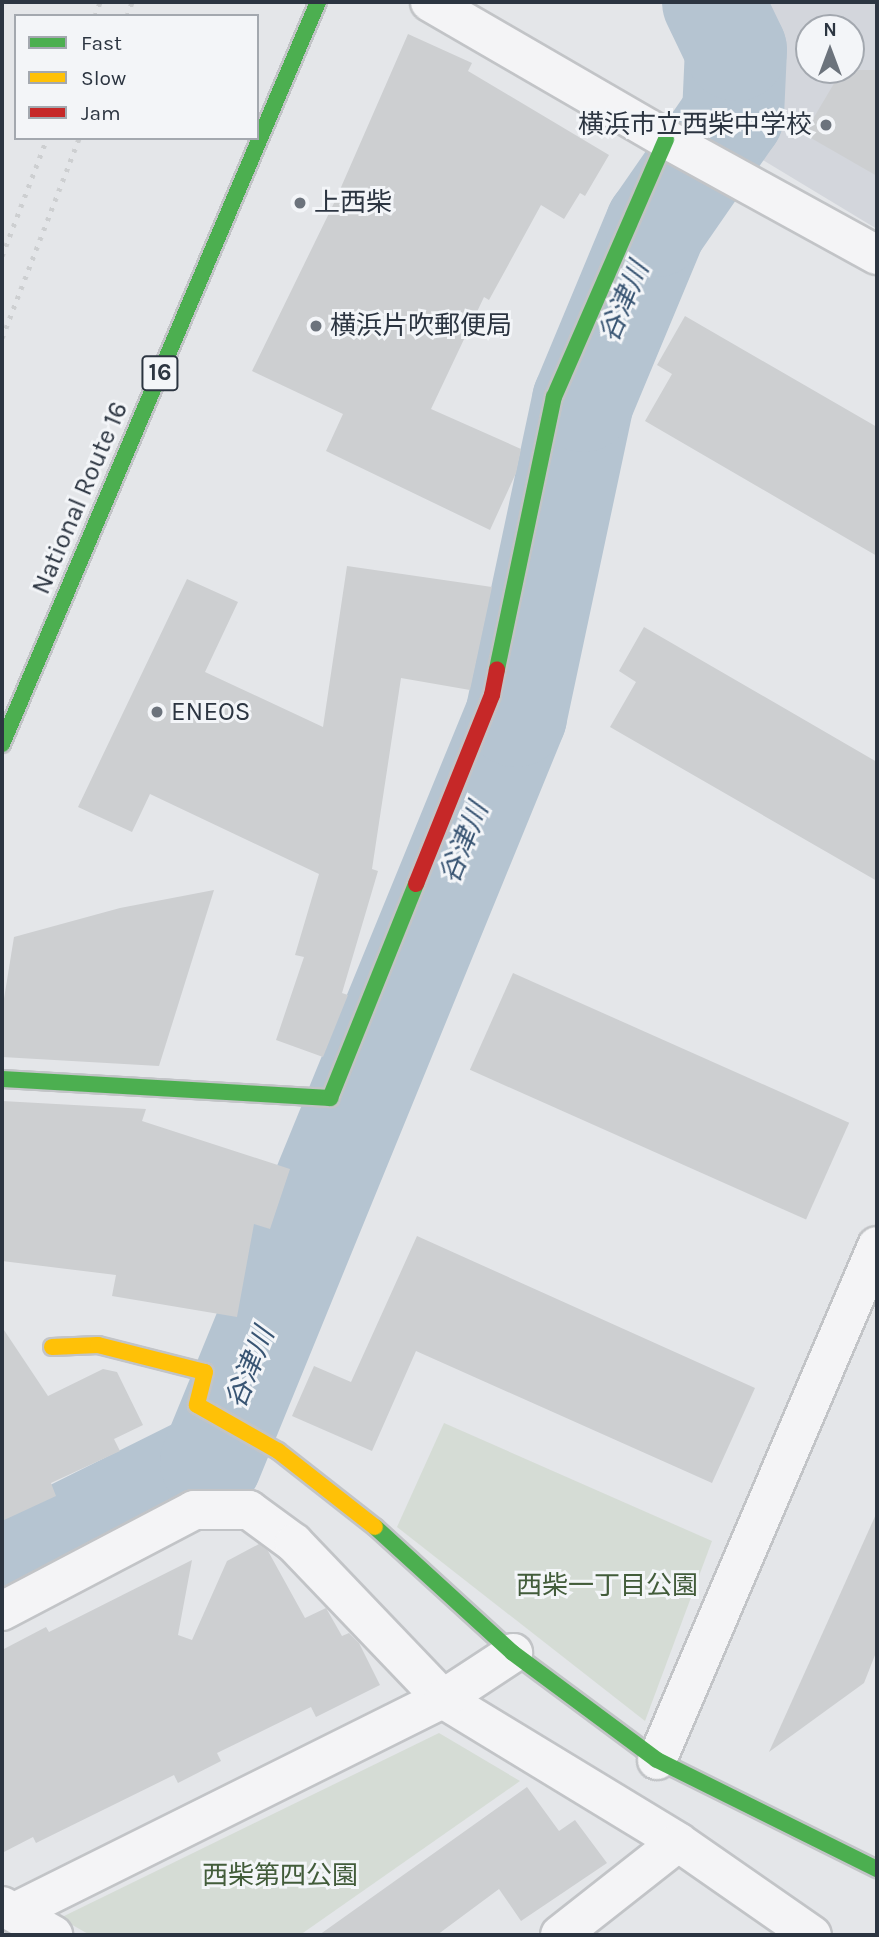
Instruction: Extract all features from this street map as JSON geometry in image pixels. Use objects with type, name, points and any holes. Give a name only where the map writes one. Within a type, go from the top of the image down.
[{"type":"main road","name":"National Route 16","points":[[2,744],[318,2]]},
{"type":"main road","points":[[2,1079],[330,1098],[492,695],[554,397],[666,139]]},
{"type":"main road","points":[[52,1347],[97,1345],[205,1372],[197,1405],[278,1451],[349,1504],[513,1653],[657,1760],[877,1870]]},
{"type":"street","points":[[430,2],[666,139],[877,255]]},
{"type":"street","points":[[657,1760],[877,1246]]},
{"type":"street","points":[[2,1611],[194,1510],[249,1510],[294,1543],[443,1699],[678,1842],[812,1935]]},
{"type":"street","points":[[9,1909],[443,1699],[513,1653]]},
{"type":"street","points":[[560,1935],[678,1842]]},
{"type":"street","points":[[9,1909],[53,1935]]},
{"type":"shaded area","name":"横浜市立西柴中学校","points":[[751,2],[877,2],[877,229],[743,148],[750,135],[764,144],[781,115],[777,112],[777,64],[760,13]]},
{"type":"green space","name":"西柴一丁目公園","points":[[444,1423],[712,1541],[645,1721],[397,1527]]},
{"type":"green space","name":"西柴第四公園","points":[[439,1733],[520,1781],[300,1935],[90,1935],[60,1918]]},
{"type":"building","points":[[408,34],[472,63],[468,71],[609,155],[585,196],[580,193],[564,219],[541,205],[489,300],[484,297],[431,409],[521,449],[516,473],[490,530],[326,451],[343,414],[252,371],[335,201]]},
{"type":"building","points":[[865,70],[877,70],[877,176],[804,134],[834,84],[865,84]]},
{"type":"building","points":[[685,316],[877,427],[877,556],[645,421],[672,374],[657,365]]},
{"type":"building","points":[[347,566],[492,587],[470,690],[401,678],[372,869],[378,871],[342,993],[348,995],[323,1057],[276,1040],[304,957],[295,955],[319,874],[150,794],[132,832],[78,807],[187,579],[238,602],[205,672],[323,727]]},
{"type":"building","points":[[644,627],[877,762],[877,881],[610,727],[636,682],[619,671]]},
{"type":"building","points":[[214,890],[159,1066],[2,1057],[2,1011],[14,937],[120,908]]},
{"type":"building","points":[[513,973],[849,1123],[806,1220],[470,1070]]},
{"type":"building","points":[[2,1101],[146,1109],[142,1121],[290,1169],[270,1229],[254,1224],[237,1317],[112,1296],[116,1275],[2,1261]]},
{"type":"building","points":[[417,1236],[755,1388],[712,1483],[416,1351],[372,1451],[292,1416],[314,1366],[351,1382]]},
{"type":"building","points":[[2,1327],[48,1396],[103,1369],[117,1372],[143,1425],[114,1439],[120,1451],[51,1483],[56,1496],[2,1521]]},
{"type":"building","points":[[877,1512],[877,1650],[864,1683],[769,1752]]},
{"type":"building","points":[[259,1544],[268,1551],[305,1618],[326,1608],[342,1636],[349,1633],[359,1643],[380,1685],[316,1717],[311,1707],[217,1753],[221,1761],[178,1783],[174,1775],[36,1843],[33,1837],[2,1853],[2,1650],[46,1627],[49,1632],[192,1560],[178,1635],[192,1640],[227,1561]]},
{"type":"building","points":[[527,1787],[559,1831],[575,1820],[607,1863],[521,1921],[499,1889],[437,1935],[319,1935]]},
{"type":"waterway","name":"谷津川","points":[[2,1566],[211,1462],[516,716],[583,401],[656,226],[733,115],[736,50],[713,2]]},
{"type":"railway","points":[[96,14],[100,2]]},
{"type":"railway","points":[[128,14],[132,2]]},
{"type":"railway","points":[[2,256],[46,140]]},
{"type":"railway","points":[[2,338],[78,140]]},
{"type":"traffic: fast","points":[[2,744],[318,2]]},
{"type":"traffic: fast","points":[[497,669],[554,397],[666,139]]},
{"type":"traffic: fast","points":[[2,1079],[330,1098],[416,884]]},
{"type":"traffic: fast","points":[[375,1527],[513,1653],[657,1760],[877,1869]]},
{"type":"traffic: slow","points":[[52,1347],[98,1345],[205,1372],[197,1405],[278,1451],[375,1527]]},
{"type":"traffic: jam","points":[[416,884],[492,695],[497,669]]},
{"type":"place","name":"横浜市立西柴中学校","points":[[826,125]]},
{"type":"place","name":"上西柴","points":[[300,203]]},
{"type":"place","name":"横浜片吹郵便局","points":[[316,326]]},
{"type":"place","name":"ENEOS","points":[[157,712]]}]
